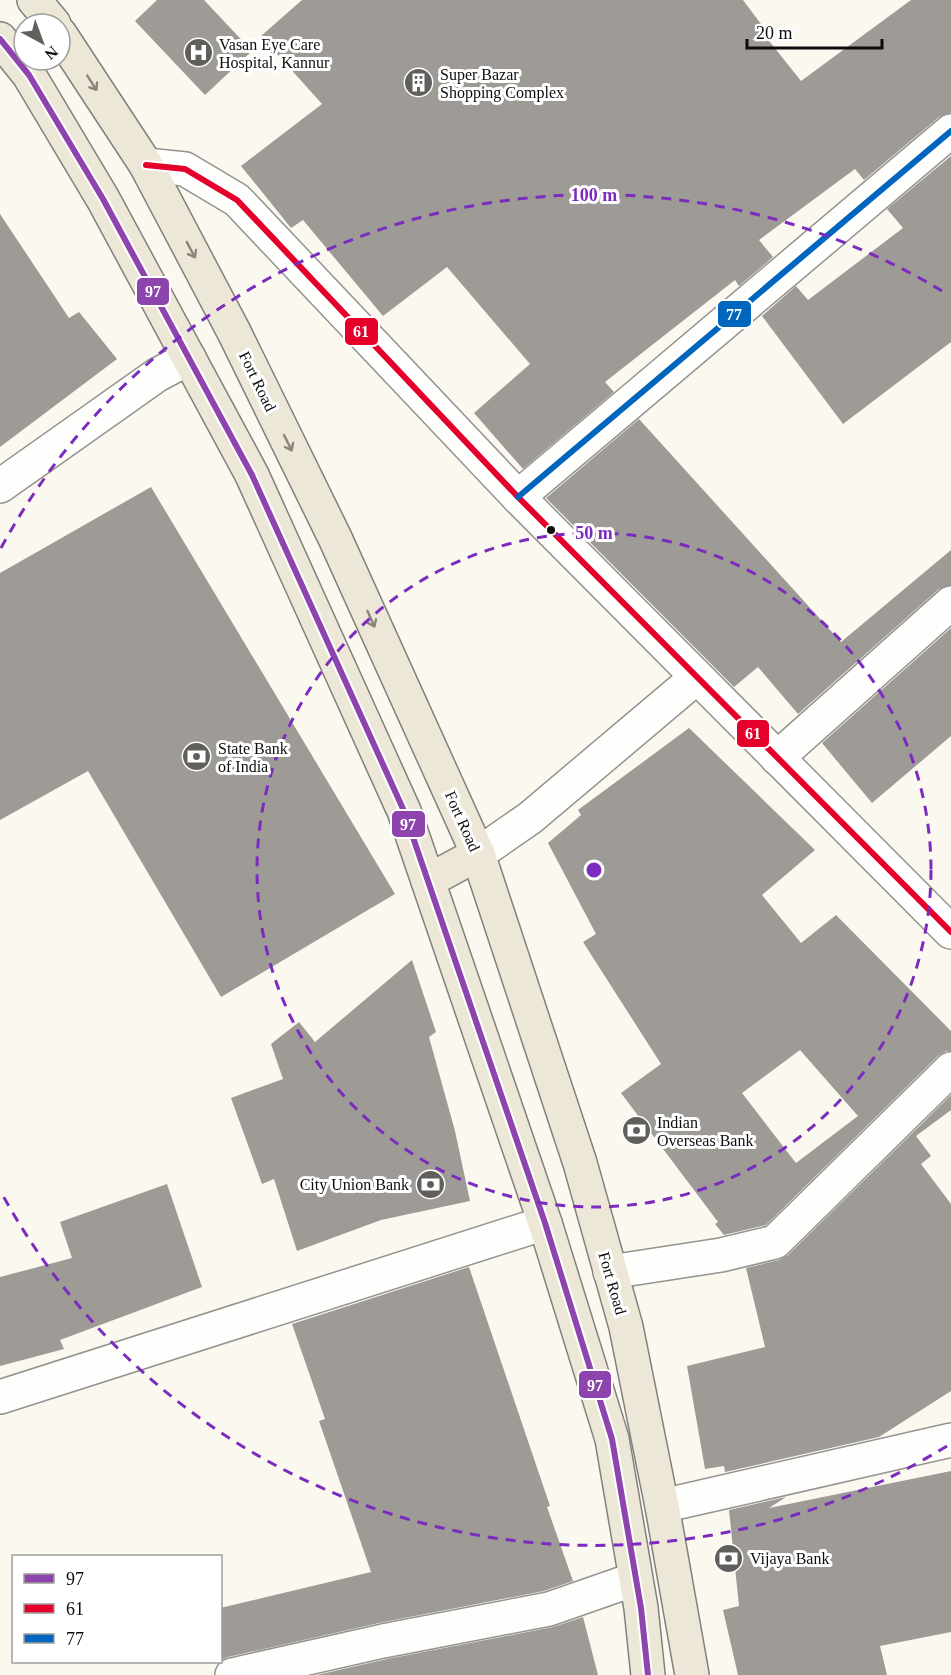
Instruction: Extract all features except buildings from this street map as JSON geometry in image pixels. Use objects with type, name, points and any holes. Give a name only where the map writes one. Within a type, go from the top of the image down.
[{"type":"main road","points":[[34,0],[44,12]]},
{"type":"main road","points":[[0,39],[30,75],[103,199],[257,486],[404,811],[545,1223],[612,1438],[648,1675]]},
{"type":"main road","name":"Fort Road","points":[[72,52],[146,165],[234,333],[334,538],[478,854],[580,1163],[626,1327],[662,1506],[692,1675]]},
{"type":"main road","points":[[189,358],[234,333]]},
{"type":"main road","points":[[428,881],[478,854]]},
{"type":"street","points":[[518,497],[951,131]]},
{"type":"street","points":[[146,165],[185,170],[237,200],[518,497],[951,932]]},
{"type":"street","points":[[0,486],[157,375],[189,358]]},
{"type":"street","points":[[777,758],[951,603]]},
{"type":"street","points":[[478,854],[530,818],[697,677]]},
{"type":"street","points":[[610,1272],[721,1255],[775,1242],[951,1069]]},
{"type":"street","points":[[0,1396],[545,1223]]},
{"type":"street","points":[[662,1506],[951,1440]]},
{"type":"street","points":[[232,1675],[383,1641],[549,1609],[635,1579]]},
{"type":"transit line","name":"97","points":[[0,39],[29,75],[103,199],[252,475],[404,811],[545,1223],[612,1439],[641,1608],[648,1675]]},
{"type":"transit line","name":"77","points":[[518,497],[951,131]]},
{"type":"transit line","name":"61","points":[[146,165],[185,169],[237,200],[518,497],[951,932]]},
{"type":"place","name":"Vasan Eye Care Hospital, Kannur","points":[[198,53]]},
{"type":"place","name":"Super Bazar Shopping Complex","points":[[419,83]]},
{"type":"place","name":"State Bank of India","points":[[197,757]]},
{"type":"place","name":"Indian Overseas Bank","points":[[636,1131]]},
{"type":"place","name":"City Union Bank","points":[[430,1184]]},
{"type":"place","name":"Vijaya Bank","points":[[729,1558]]}]
